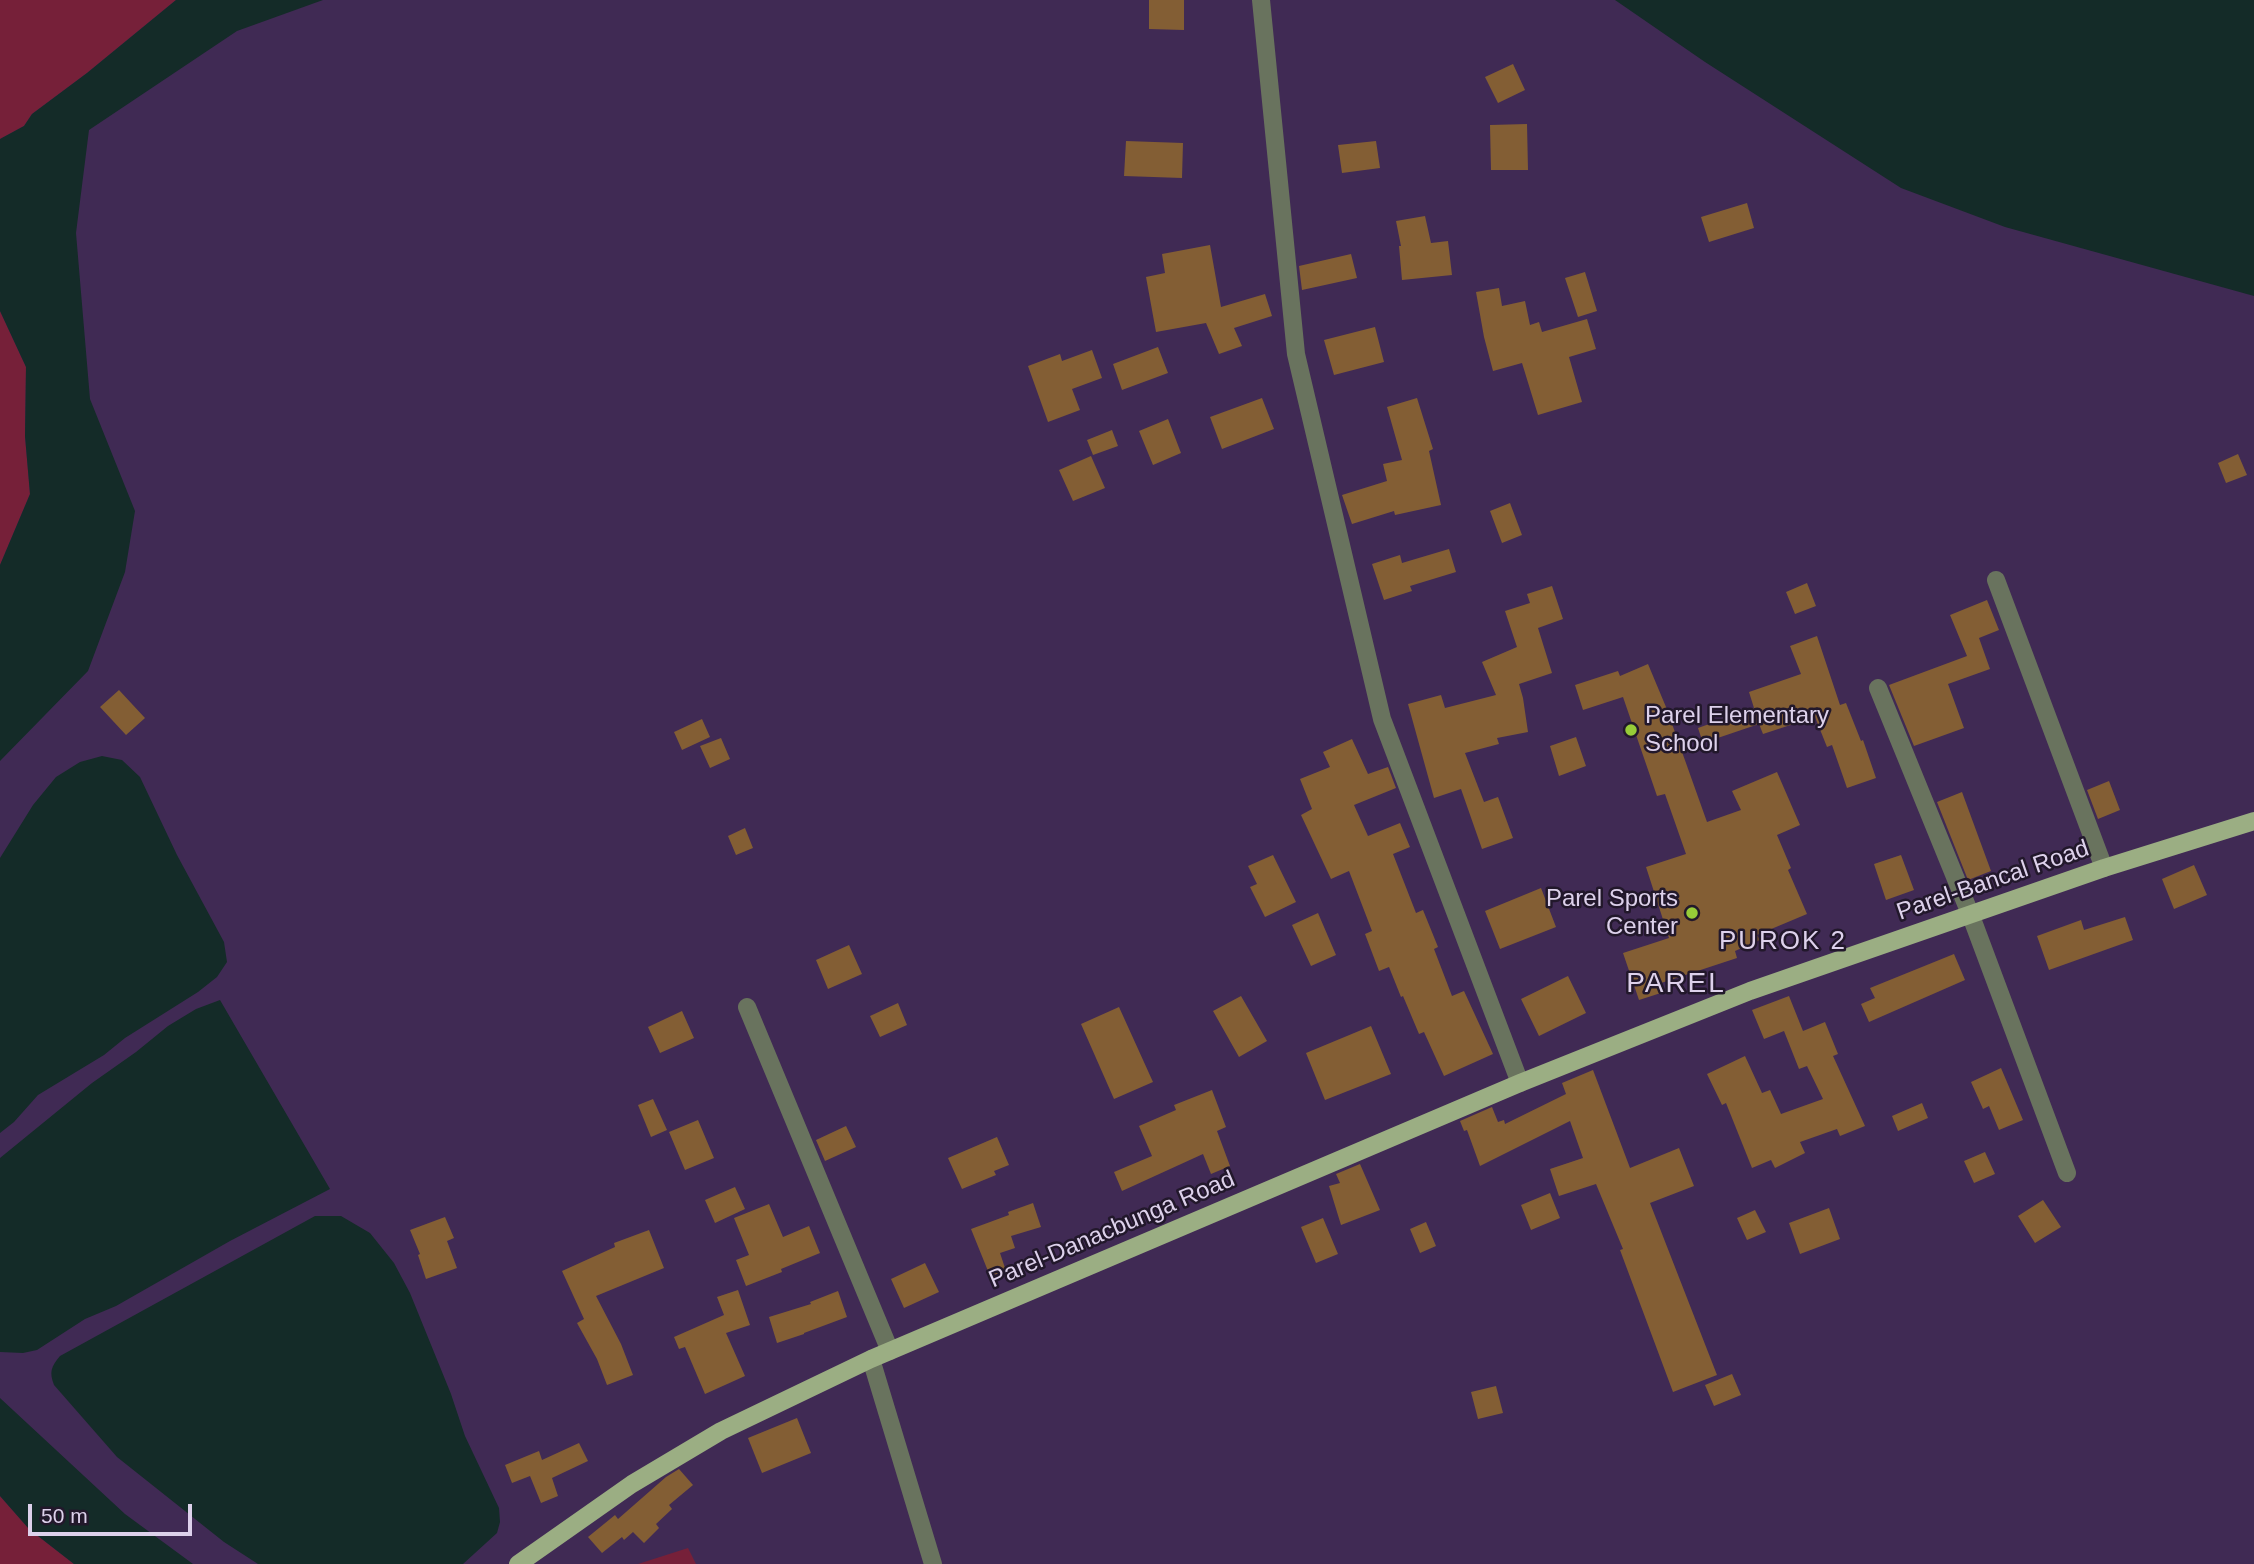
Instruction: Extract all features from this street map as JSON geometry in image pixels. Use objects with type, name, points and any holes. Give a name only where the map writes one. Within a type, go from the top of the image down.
[{"type":"main road","name":"Parel-Bancal Road","points":[[1751,992],[2104,868],[2254,821]]},
{"type":"main road","name":"Parel-Danacbunga Road","points":[[518,1564],[632,1484],[721,1431],[871,1359],[1520,1083],[1751,992]]},
{"type":"street","points":[[1261,0],[1296,354],[1382,719],[1520,1083]]},
{"type":"street","points":[[1996,580],[2104,868]]},
{"type":"street","points":[[1878,688],[1971,916],[2067,1173]]},
{"type":"street","points":[[747,1007],[890,1351]]},
{"type":"street","points":[[871,1359],[933,1564]]},
{"type":"shaded area","points":[[0,0],[176,0],[32,114],[24,126],[0,139]]},
{"type":"shaded area","points":[[176,0],[323,0],[237,31],[89,130],[76,233],[90,399],[135,511],[125,572],[88,671],[0,761],[0,565],[30,494],[25,436],[26,367],[0,311],[0,139],[24,126],[32,114]]},
{"type":"shaded area","points":[[1615,0],[2254,0],[2254,296],[2005,227],[1901,188],[1705,62]]},
{"type":"shaded area","points":[[0,311],[26,367],[25,436],[30,494],[0,565]]},
{"type":"shaded area","points":[[102,756],[122,760],[140,777],[177,855],[224,942],[227,962],[217,977],[198,992],[38,1095],[14,1122],[0,1133],[0,858],[33,805],[56,777],[80,762]]},
{"type":"shaded area","points":[[220,1000],[330,1189],[230,1241],[116,1306],[85,1319],[37,1350],[23,1353],[0,1352],[0,1158],[92,1083],[168,1026],[196,1009]]},
{"type":"shaded area","points":[[315,1216],[341,1216],[370,1233],[394,1263],[410,1293],[465,1436],[499,1508],[500,1522],[497,1533],[463,1564],[258,1564],[224,1542],[117,1457],[54,1385],[52,1370],[60,1356]]},
{"type":"shaded area","points":[[0,1398],[125,1514],[193,1564],[74,1564],[29,1529],[0,1496]]},
{"type":"shaded area","points":[[0,1496],[29,1529],[74,1564],[0,1564]]},
{"type":"shaded area","points":[[688,1548],[696,1564],[638,1564]]},
{"type":"building","points":[[1149,0],[1184,0],[1184,30],[1149,29]]},
{"type":"building","points":[[1513,64],[1525,90],[1498,103],[1485,77]]},
{"type":"building","points":[[1527,124],[1528,170],[1491,170],[1490,125]]},
{"type":"building","points":[[1126,141],[1183,143],[1182,178],[1124,176]]},
{"type":"building","points":[[1376,141],[1380,168],[1342,173],[1338,145]]},
{"type":"building","points":[[1747,203],[1754,228],[1709,242],[1701,217]]},
{"type":"building","points":[[1425,216],[1431,243],[1448,241],[1452,275],[1402,280],[1401,246],[1396,221]]},
{"type":"building","points":[[1210,245],[1221,307],[1265,294],[1272,316],[1234,328],[1242,346],[1219,354],[1206,323],[1156,332],[1146,277],[1165,273],[1162,254]]},
{"type":"building","points":[[1351,254],[1357,278],[1302,290],[1299,266]]},
{"type":"building","points":[[1585,272],[1597,311],[1578,317],[1565,278]]},
{"type":"building","points":[[1499,288],[1502,306],[1525,301],[1530,325],[1539,322],[1542,332],[1587,319],[1596,349],[1569,357],[1582,402],[1538,415],[1522,363],[1493,371],[1476,292]]},
{"type":"building","points":[[1375,327],[1384,362],[1334,375],[1324,340]]},
{"type":"building","points":[[1158,347],[1168,373],[1122,390],[1113,364]]},
{"type":"building","points":[[1092,350],[1102,378],[1072,389],[1080,410],[1048,422],[1028,366],[1060,354],[1062,361]]},
{"type":"building","points":[[1262,398],[1274,429],[1222,449],[1210,417]]},
{"type":"building","points":[[1417,398],[1433,449],[1429,451],[1441,505],[1395,515],[1394,511],[1352,524],[1342,495],[1387,481],[1383,464],[1402,460],[1387,407]]},
{"type":"building","points":[[1168,419],[1181,453],[1153,465],[1139,431]]},
{"type":"building","points":[[1112,430],[1118,446],[1093,455],[1087,440]]},
{"type":"building","points":[[2238,454],[2247,475],[2226,483],[2218,463]]},
{"type":"building","points":[[1091,456],[1105,488],[1073,501],[1059,470]]},
{"type":"building","points":[[1510,503],[1522,535],[1502,543],[1490,511]]},
{"type":"building","points":[[1449,549],[1456,572],[1410,586],[1412,591],[1384,600],[1372,564],[1400,555],[1402,563]]},
{"type":"building","points":[[1807,583],[1816,606],[1795,614],[1786,592]]},
{"type":"building","points":[[1552,586],[1563,619],[1538,628],[1552,673],[1519,684],[1528,732],[1497,738],[1499,744],[1465,753],[1484,802],[1498,797],[1513,838],[1482,849],[1461,789],[1434,798],[1408,704],[1441,695],[1445,708],[1496,695],[1482,662],[1517,647],[1505,611],[1530,603],[1527,594]]},
{"type":"building","points":[[1987,600],[1999,630],[1979,638],[1990,669],[1948,684],[1964,728],[1914,746],[1889,685],[1967,656],[1950,615]]},
{"type":"building","points":[[1817,636],[1840,705],[1846,703],[1876,778],[1847,788],[1832,745],[1827,747],[1815,717],[1763,734],[1759,724],[1703,743],[1698,728],[1754,708],[1749,692],[1801,674],[1790,646]]},
{"type":"building","points":[[1648,664],[1707,822],[1741,810],[1732,791],[1777,772],[1800,825],[1777,835],[1791,868],[1788,870],[1807,914],[1757,935],[1760,940],[1735,951],[1737,958],[1661,983],[1664,992],[1639,1000],[1623,953],[1669,938],[1646,867],[1686,854],[1665,794],[1657,796],[1623,697],[1583,710],[1575,685],[1618,671],[1620,676]]},
{"type":"building","points":[[119,690],[145,718],[126,735],[100,707]]},
{"type":"building","points":[[702,719],[710,737],[682,750],[674,732]]},
{"type":"building","points":[[1576,737],[1586,766],[1559,776],[1550,746]]},
{"type":"building","points":[[721,738],[730,759],[710,768],[700,746]]},
{"type":"building","points":[[1352,739],[1368,774],[1388,767],[1396,788],[1354,805],[1368,836],[1400,823],[1410,847],[1393,854],[1416,913],[1423,910],[1438,947],[1434,949],[1452,996],[1464,991],[1493,1054],[1444,1076],[1424,1032],[1419,1034],[1389,967],[1379,971],[1365,934],[1372,931],[1349,871],[1331,879],[1301,815],[1312,809],[1300,779],[1330,767],[1323,752]]},
{"type":"building","points":[[2109,781],[2120,810],[2098,819],[2087,790]]},
{"type":"building","points":[[1962,792],[1991,871],[1968,880],[1937,802]]},
{"type":"building","points":[[745,828],[753,848],[736,855],[728,836]]},
{"type":"building","points":[[1273,855],[1296,902],[1265,917],[1250,887],[1257,884],[1248,866]]},
{"type":"building","points":[[1901,855],[1914,890],[1886,900],[1874,864]]},
{"type":"building","points":[[2194,865],[2207,895],[2174,909],[2162,879]]},
{"type":"building","points":[[1541,888],[1556,927],[1500,949],[1485,911]]},
{"type":"building","points":[[1318,913],[1336,955],[1311,966],[1292,925]]},
{"type":"building","points":[[2125,917],[2133,940],[2049,970],[2037,936],[2081,920],[2084,930]]},
{"type":"building","points":[[849,945],[862,974],[828,989],[816,960]]},
{"type":"building","points":[[1954,954],[1965,980],[1869,1022],[1861,1004],[1875,998],[1870,988]]},
{"type":"building","points":[[1568,976],[1586,1013],[1539,1036],[1521,999]]},
{"type":"building","points":[[1241,996],[1267,1041],[1239,1057],[1213,1011]]},
{"type":"building","points":[[1789,996],[1803,1031],[1825,1022],[1838,1054],[1833,1056],[1865,1126],[1840,1136],[1837,1129],[1800,1142],[1805,1153],[1775,1168],[1771,1160],[1752,1168],[1726,1103],[1722,1105],[1707,1074],[1745,1056],[1762,1093],[1770,1090],[1781,1114],[1823,1099],[1807,1066],[1799,1069],[1784,1031],[1764,1039],[1752,1010]]},
{"type":"building","points":[[898,1003],[907,1025],[880,1037],[870,1016]]},
{"type":"building","points":[[1119,1007],[1153,1082],[1114,1099],[1081,1024]]},
{"type":"building","points":[[682,1011],[694,1038],[660,1053],[648,1027]]},
{"type":"building","points":[[1371,1026],[1391,1074],[1325,1100],[1306,1053]]},
{"type":"building","points":[[2001,1068],[2023,1120],[1999,1130],[1989,1106],[1983,1109],[1971,1082]]},
{"type":"building","points":[[1593,1070],[1630,1168],[1679,1148],[1694,1186],[1650,1203],[1717,1375],[1673,1392],[1620,1250],[1623,1249],[1596,1184],[1559,1196],[1550,1169],[1583,1158],[1570,1121],[1480,1166],[1467,1130],[1464,1131],[1460,1121],[1492,1107],[1498,1122],[1504,1120],[1505,1124],[1566,1094],[1562,1083]]},
{"type":"building","points":[[1212,1090],[1226,1127],[1217,1131],[1230,1166],[1211,1174],[1203,1154],[1122,1191],[1114,1172],[1152,1156],[1139,1126],[1176,1110],[1174,1105]]},
{"type":"building","points":[[653,1099],[667,1130],[651,1137],[638,1105]]},
{"type":"building","points":[[1922,1103],[1928,1118],[1898,1131],[1892,1116]]},
{"type":"building","points":[[698,1120],[714,1158],[685,1170],[669,1132]]},
{"type":"building","points":[[846,1126],[856,1147],[825,1161],[816,1140]]},
{"type":"building","points":[[997,1137],[1009,1165],[994,1171],[996,1175],[962,1189],[948,1158]]},
{"type":"building","points":[[1985,1152],[1995,1174],[1974,1183],[1964,1161]]},
{"type":"building","points":[[1360,1164],[1380,1210],[1341,1225],[1329,1186],[1340,1183],[1336,1174]]},
{"type":"building","points":[[735,1187],[745,1209],[715,1223],[705,1200]]},
{"type":"building","points":[[1550,1193],[1560,1218],[1531,1230],[1521,1205]]},
{"type":"building","points":[[2043,1200],[2061,1227],[2035,1243],[2018,1216]]},
{"type":"building","points":[[1033,1203],[1041,1227],[1011,1236],[1015,1248],[1000,1253],[1006,1271],[990,1276],[971,1229]]},
{"type":"building","points":[[769,1204],[783,1237],[809,1226],[820,1253],[746,1286],[736,1260],[749,1255],[734,1218]]},
{"type":"building","points":[[1829,1208],[1840,1239],[1800,1254],[1789,1223]]},
{"type":"building","points":[[1755,1210],[1766,1232],[1747,1240],[1737,1218]]},
{"type":"building","points":[[445,1217],[454,1238],[447,1241],[457,1268],[426,1279],[410,1230]]},
{"type":"building","points":[[1323,1218],[1338,1254],[1316,1263],[1301,1227]]},
{"type":"building","points":[[1426,1222],[1436,1246],[1420,1253],[1410,1229]]},
{"type":"building","points":[[649,1230],[664,1268],[596,1296],[621,1344],[633,1375],[607,1385],[597,1359],[577,1323],[584,1319],[562,1271],[615,1247],[614,1243]]},
{"type":"building","points":[[925,1263],[939,1292],[904,1308],[891,1279]]},
{"type":"building","points":[[738,1290],[750,1325],[726,1333],[745,1376],[705,1394],[685,1347],[679,1349],[674,1337],[724,1315],[717,1297]]},
{"type":"building","points":[[838,1291],[847,1317],[777,1343],[769,1317],[811,1304],[810,1302]]},
{"type":"building","points":[[1732,1374],[1741,1395],[1714,1406],[1705,1385]]},
{"type":"building","points":[[1496,1386],[1503,1413],[1478,1419],[1471,1392]]},
{"type":"building","points":[[797,1418],[811,1453],[762,1473],[748,1438]]},
{"type":"building","points":[[579,1443],[588,1461],[552,1478],[558,1496],[541,1503],[530,1476],[512,1483],[505,1465],[539,1451],[542,1460]]},
{"type":"building","points":[[679,1469],[693,1485],[669,1505],[672,1509],[656,1524],[659,1528],[644,1543],[633,1532],[602,1553],[588,1537],[615,1515],[618,1519]]},
{"type":"place","name":"Parel Elementary School","points":[[1631,730]]},
{"type":"place","name":"Parel Sports Center","points":[[1692,913]]},
{"type":"district","name":"PUROK 2","points":[[1783,942]]},
{"type":"district","name":"PAREL","points":[[1676,984]]}]
